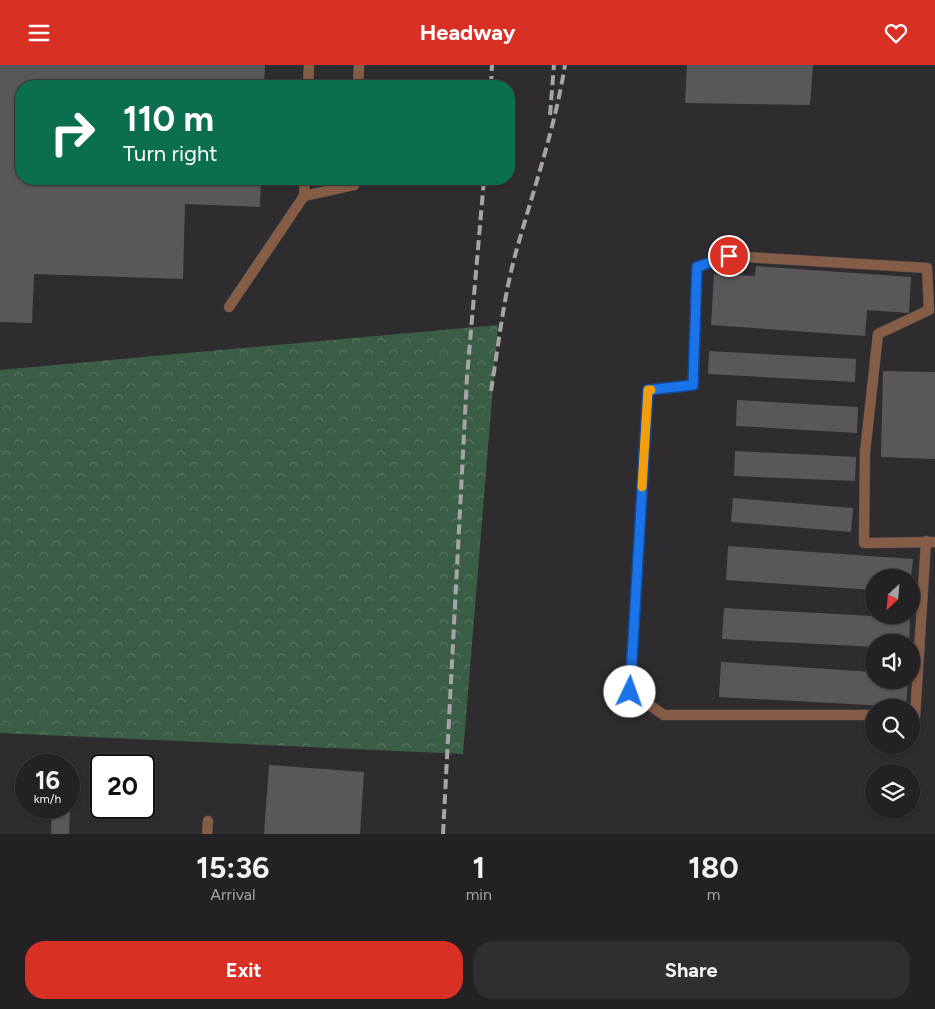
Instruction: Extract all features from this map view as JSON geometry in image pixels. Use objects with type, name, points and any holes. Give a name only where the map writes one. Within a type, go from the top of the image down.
[{"type":"lane","points":[[308,80],[309,65]]},
{"type":"lane","points":[[358,65],[358,80]]},
{"type":"lane","points":[[229,307],[304,195],[305,185]]},
{"type":"lane","points":[[304,195],[354,185]]},
{"type":"lane","points":[[865,715],[664,715],[630,692],[648,390],[693,385],[697,267],[729,256],[927,268],[929,310],[878,334],[865,452],[864,543],[930,541],[917,699]]},
{"type":"lane","points":[[208,821],[208,834]]},
{"type":"green space","points":[[498,325],[463,754],[0,733],[0,370]]},
{"type":"building","points":[[0,65],[265,65],[264,80],[15,80],[15,185],[261,185],[260,207],[185,204],[183,279],[34,274],[32,323],[0,322]]},
{"type":"building","points":[[687,65],[813,65],[810,105],[685,103]]},
{"type":"building","points":[[756,266],[911,277],[909,313],[867,310],[865,336],[711,325],[714,274],[755,276]]},
{"type":"building","points":[[709,351],[856,359],[855,382],[708,374]]},
{"type":"building","points":[[883,371],[935,372],[935,459],[881,457]]},
{"type":"building","points":[[737,400],[858,407],[857,433],[736,426]]},
{"type":"building","points":[[735,451],[856,457],[855,481],[734,476]]},
{"type":"building","points":[[733,498],[853,508],[851,532],[731,522]]},
{"type":"building","points":[[728,546],[913,559],[912,569],[865,569],[865,589],[726,580]]},
{"type":"building","points":[[724,608],[865,616],[865,624],[910,624],[909,634],[865,634],[865,647],[722,639]]},
{"type":"building","points":[[721,662],[865,671],[865,689],[907,689],[907,699],[865,699],[865,705],[719,697]]},
{"type":"building","points":[[269,765],[364,772],[360,834],[264,834]]},
{"type":"building","points":[[52,819],[70,819],[69,834],[51,834]]},
{"type":"railway","points":[[491,80],[492,65]]},
{"type":"railway","points":[[550,115],[554,65]]},
{"type":"railway","points":[[491,391],[509,281],[550,133],[565,65]]},
{"type":"railway","points":[[443,834],[467,377],[483,185]]},
{"type":"slow traffic","points":[[642,487],[648,390],[651,390]]},
{"type":"route","points":[[630,692],[648,390],[693,385],[697,267],[729,256]]}]
